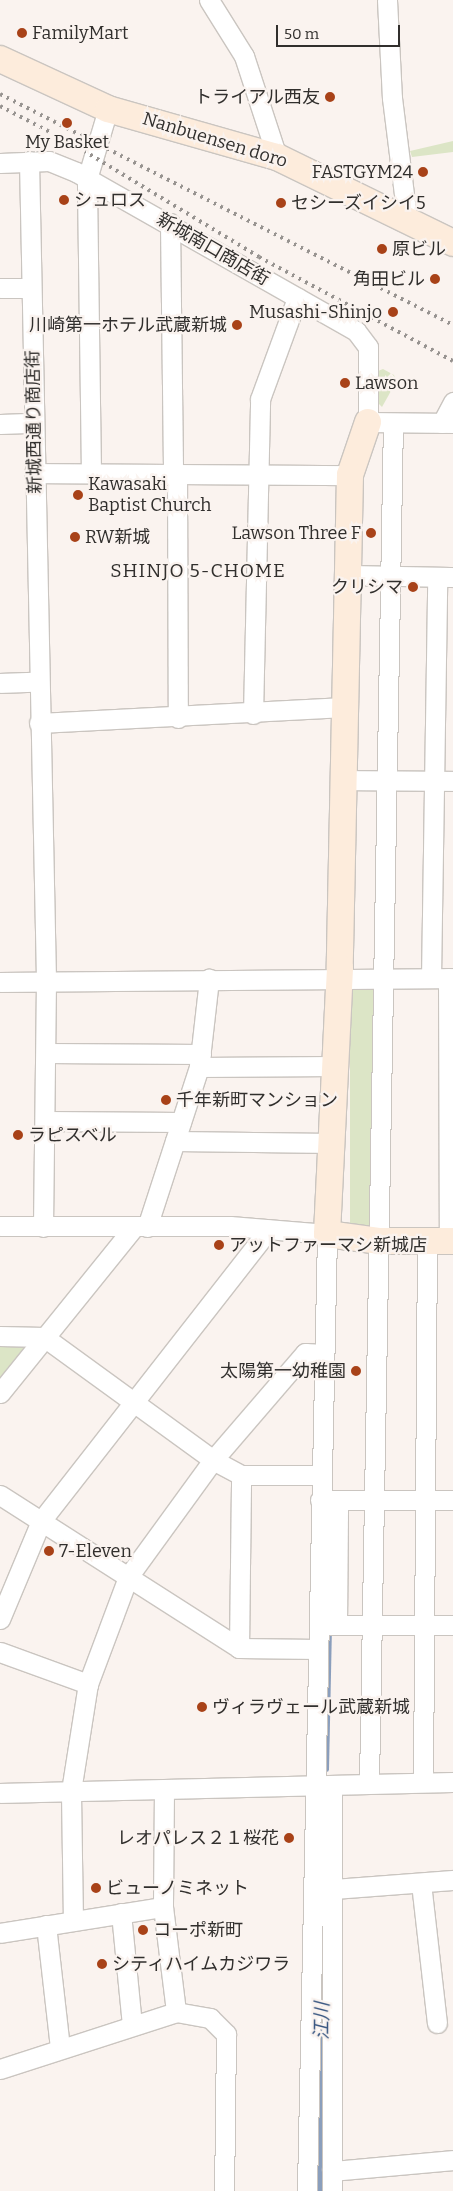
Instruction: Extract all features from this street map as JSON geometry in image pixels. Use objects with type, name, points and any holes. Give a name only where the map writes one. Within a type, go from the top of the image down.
[{"type":"street","points":[[209,0],[244,56],[277,157]]},
{"type":"street","points":[[387,0],[392,98],[407,219]]},
{"type":"street","name":"Nanbuensen doro","points":[[0,59],[108,110],[277,157],[453,243]]},
{"type":"street","points":[[91,473],[82,175],[108,110]]},
{"type":"street","points":[[0,163],[29,161]]},
{"type":"street","name":"新城南口商店街","points":[[29,161],[49,161],[82,175],[170,223],[356,331],[368,346],[380,423],[392,576],[384,780],[379,1241],[369,1782]]},
{"type":"street","name":"新城西通り商店街","points":[[29,161],[38,682],[46,981],[46,1121],[43,1227]]},
{"type":"street","points":[[170,223],[178,718]]},
{"type":"street","points":[[0,288],[31,288]]},
{"type":"street","points":[[252,714],[260,399],[297,298]]},
{"type":"street","points":[[453,402],[448,423],[380,423],[350,475],[339,978],[327,1234],[320,1475],[329,1500],[328,1625],[318,1649],[312,1785],[309,2185],[453,2160]]},
{"type":"street","points":[[0,424],[34,424]]},
{"type":"street","points":[[34,473],[350,475]]},
{"type":"street","points":[[348,575],[445,577],[443,1241],[425,1500],[424,1782]]},
{"type":"street","points":[[0,683],[38,682]]},
{"type":"street","points":[[39,723],[178,718],[345,707]]},
{"type":"street","points":[[344,780],[444,781]]},
{"type":"street","points":[[0,982],[444,978]]},
{"type":"street","points":[[0,1393],[44,1337],[141,1227],[175,1141],[200,1060],[209,979]]},
{"type":"street","points":[[46,1052],[335,1066]]},
{"type":"street","points":[[46,1121],[181,1122]]},
{"type":"street","points":[[175,1141],[332,1143]]},
{"type":"street","points":[[0,1226],[268,1229],[379,1241],[443,1241]]},
{"type":"street","points":[[0,1619],[41,1521],[132,1400],[268,1229]]},
{"type":"street","points":[[0,1336],[44,1337],[213,1460],[241,1475],[320,1475]]},
{"type":"street","points":[[73,1921],[71,1791],[88,1684],[128,1577],[213,1460],[304,1353],[324,1354]]},
{"type":"street","points":[[240,1648],[241,1475]]},
{"type":"street","points":[[0,1495],[240,1648],[318,1649]]},
{"type":"street","points":[[329,1500],[453,1500]]},
{"type":"street","points":[[328,1625],[453,1625]]},
{"type":"street","points":[[0,1652],[88,1684]]},
{"type":"street","points":[[0,1793],[332,1785],[369,1782],[453,1782]]},
{"type":"street","points":[[332,1785],[332,2180]]},
{"type":"street","points":[[164,1789],[163,1906],[176,2012]]},
{"type":"street","points":[[333,1889],[453,1880]]},
{"type":"street","points":[[421,1883],[436,2023]]},
{"type":"street","points":[[0,1933],[163,1906]]},
{"type":"street","points":[[121,1914],[132,2025]]},
{"type":"street","points":[[46,1925],[60,2048]]},
{"type":"street","points":[[0,2069],[176,2012],[210,2018],[226,2034],[224,2191]]},
{"type":"green space","points":[[453,141],[453,152],[412,157],[410,151]]},
{"type":"green space","points":[[383,369],[394,375],[396,382],[382,407],[377,402],[378,371]]},
{"type":"green space","points":[[350,984],[375,984],[375,1228],[350,1228]]},
{"type":"green space","points":[[0,1340],[26,1340],[29,1348],[0,1386]]},
{"type":"waterway","points":[[326,1769],[329,1628]]},
{"type":"waterway","name":"江川","points":[[319,2191],[323,1957]]},
{"type":"railway","points":[[0,94],[453,325]]},
{"type":"railway","points":[[0,106],[71,143],[259,257],[453,361]]},
{"type":"place","name":"FamilyMart","points":[[22,33]]},
{"type":"place","name":"トライアル西友","points":[[330,97]]},
{"type":"place","name":"My Basket","points":[[67,123]]},
{"type":"place","name":"FASTGYM24","points":[[423,172]]},
{"type":"place","name":"シュロス","points":[[64,200]]},
{"type":"place","name":"セシーズイシイ5","points":[[281,203]]},
{"type":"place","name":"原ビル","points":[[382,249]]},
{"type":"place","name":"角田ビル","points":[[435,279]]},
{"type":"place","name":"Musashi-Shinjo","points":[[393,312]]},
{"type":"place","name":"川崎第一ホテル武蔵新城","points":[[237,325]]},
{"type":"place","name":"Lawson","points":[[345,383]]},
{"type":"place","name":"Kawasaki Baptist Church","points":[[78,495]]},
{"type":"place","name":"Lawson Three F","points":[[371,533]]},
{"type":"place","name":"RW新城","points":[[75,537]]},
{"type":"place","name":"クリシマ","points":[[413,587]]},
{"type":"place","name":"千年新町マンション","points":[[166,1100]]},
{"type":"place","name":"ラピスベル","points":[[18,1135]]},
{"type":"place","name":"アットファーマシ新城店","points":[[219,1245]]},
{"type":"place","name":"太陽第一幼稚園","points":[[356,1371]]},
{"type":"place","name":"7-Eleven","points":[[49,1551]]},
{"type":"place","name":"ヴィラヴェール武蔵新城","points":[[202,1707]]},
{"type":"place","name":"レオパレス２１桜花","points":[[289,1838]]},
{"type":"place","name":"ビューノミネット","points":[[96,1888]]},
{"type":"place","name":"コーポ新町","points":[[143,1930]]},
{"type":"place","name":"シティハイムカジワラ","points":[[102,1964]]},
{"type":"district","name":"SHINJO 5-CHOME","points":[[198,571]]}]
